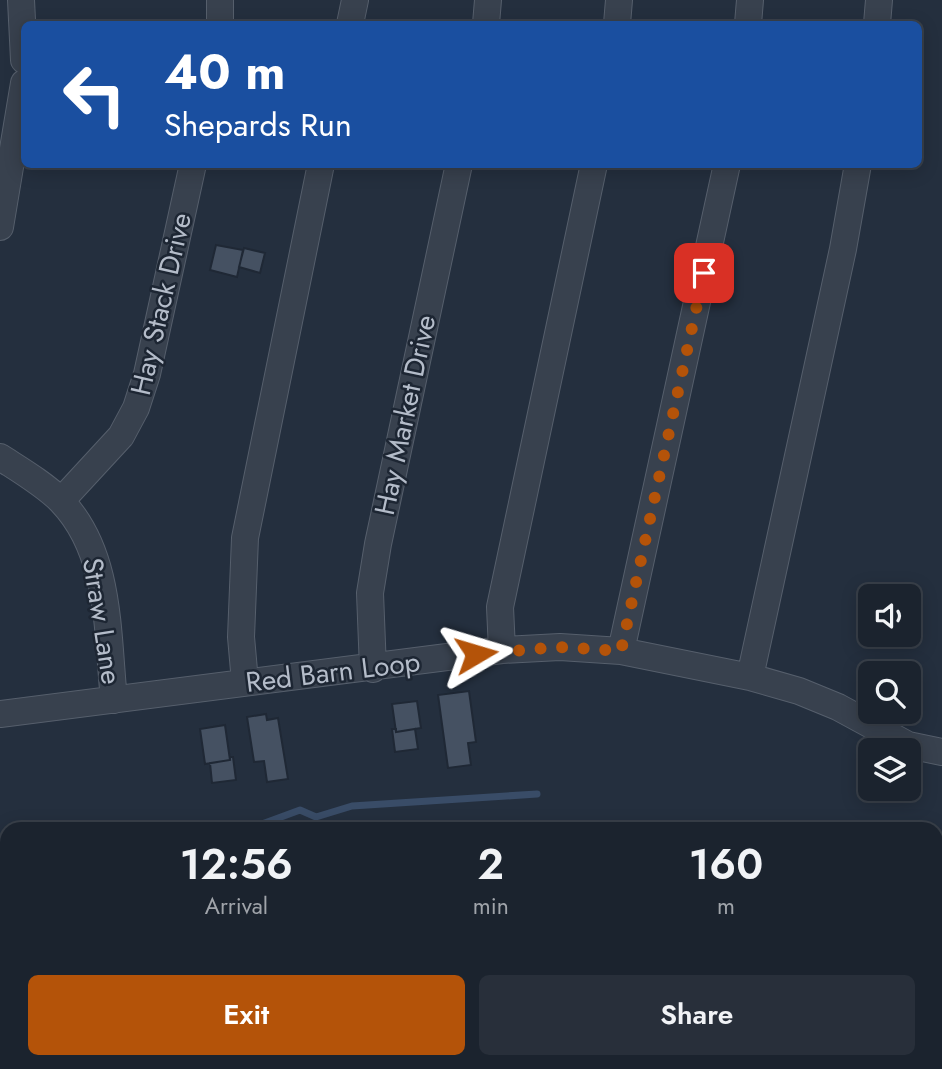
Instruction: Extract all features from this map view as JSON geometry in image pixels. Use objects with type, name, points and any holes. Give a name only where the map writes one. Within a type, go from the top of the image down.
[{"type":"street","points":[[21,0],[22,21]]},
{"type":"street","points":[[220,0],[220,21]]},
{"type":"street","points":[[351,21],[355,0]]},
{"type":"street","points":[[486,21],[488,0]]},
{"type":"street","points":[[617,21],[619,0]]},
{"type":"street","points":[[748,21],[750,0]]},
{"type":"street","points":[[877,21],[879,0]]},
{"type":"street","points":[[0,227],[21,101]]},
{"type":"street","name":"Hay Stack Drive","points":[[61,501],[121,436],[136,408],[147,374],[192,168]]},
{"type":"street","points":[[245,682],[241,637],[245,538],[320,168]]},
{"type":"street","name":"Hay Market Drive","points":[[373,669],[370,593],[378,544],[458,168]]},
{"type":"street","points":[[502,650],[500,607],[593,168]]},
{"type":"street","points":[[621,651],[726,168]]},
{"type":"street","points":[[750,677],[843,249],[857,168]]},
{"type":"street","name":"Straw Lane","points":[[0,457],[61,501],[87,537],[100,569],[114,700]]},
{"type":"street","name":"Red Barn Loop","points":[[0,714],[245,682],[373,669],[502,650],[560,647],[621,651],[750,677],[799,691],[838,707],[908,744],[942,752]]},
{"type":"building","points":[[216,245],[243,250],[237,277],[210,270]]},
{"type":"building","points":[[244,248],[265,253],[260,273],[239,267]]},
{"type":"building","points":[[469,691],[476,742],[468,743],[471,765],[448,768],[438,695]]},
{"type":"building","points":[[417,701],[421,728],[396,732],[392,704]]},
{"type":"building","points":[[266,714],[267,720],[278,718],[288,779],[267,782],[264,761],[254,762],[247,717]]},
{"type":"building","points":[[225,725],[230,760],[205,764],[200,729]]},
{"type":"building","points":[[392,729],[396,729],[396,732],[415,729],[418,749],[395,752]]},
{"type":"building","points":[[230,757],[233,757],[236,780],[212,783],[210,763],[230,760]]},
{"type":"waterway","points":[[268,822],[300,810],[316,817],[352,806],[537,794]]},
{"type":"route","points":[[476,654],[560,647],[621,651],[704,273]]}]
